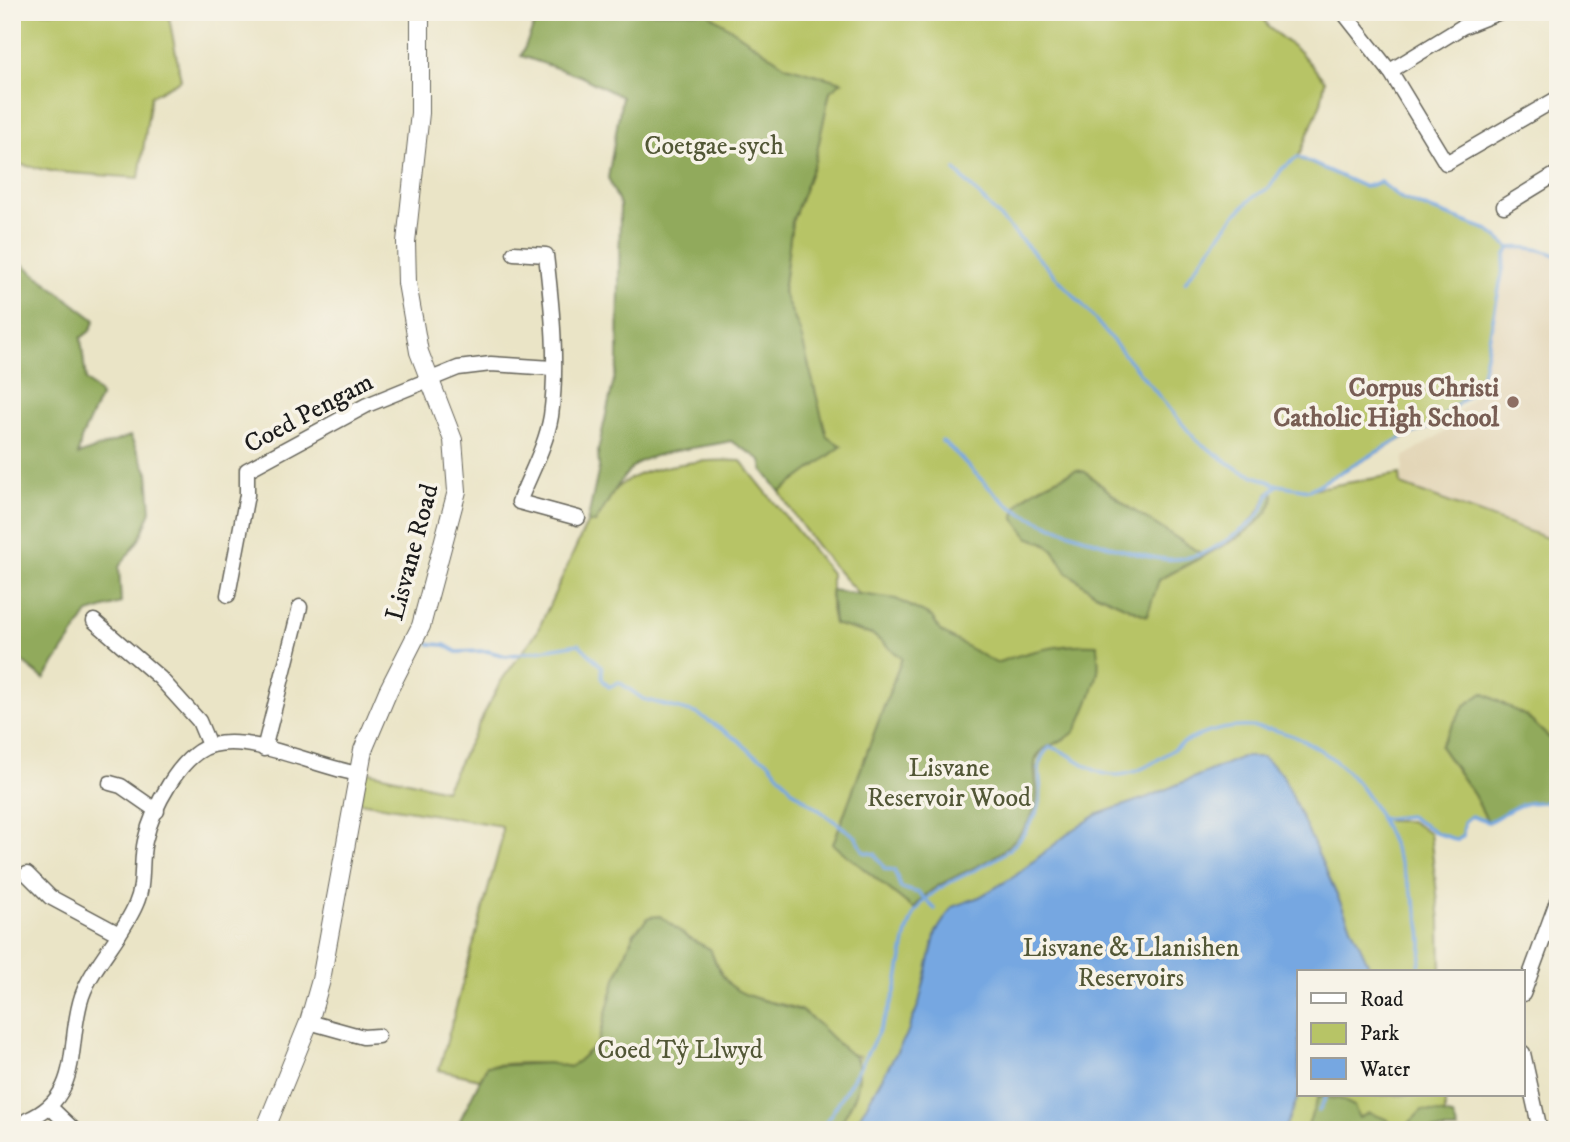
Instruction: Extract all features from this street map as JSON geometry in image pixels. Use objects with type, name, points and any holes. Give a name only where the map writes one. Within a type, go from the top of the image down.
[{"type":"main road","name":"Lisvane Road","points":[[265,1130],[310,1022],[328,947],[368,735],[421,626],[457,491],[453,440],[419,352],[411,315],[406,242],[420,113],[420,12]]},
{"type":"street","points":[[1343,12],[1390,71],[1446,163],[1558,98]]},
{"type":"street","points":[[1390,71],[1462,27],[1500,12]]},
{"type":"street","points":[[1504,206],[1558,173]]},
{"type":"street","points":[[513,253],[546,255],[552,368],[551,415],[545,441],[519,502],[578,517]]},
{"type":"street","points":[[430,379],[458,368],[491,364],[552,368]]},
{"type":"street","name":"Coed Pengam","points":[[228,595],[247,495],[247,470],[367,405],[430,379]]},
{"type":"street","points":[[264,749],[300,607]]},
{"type":"street","points":[[94,621],[160,678],[199,721],[209,746]]},
{"type":"street","points":[[27,1120],[51,1108],[67,1076],[83,994],[137,903],[145,840],[178,771],[194,754],[209,746],[241,743],[359,774]]},
{"type":"street","points":[[110,783],[121,786],[157,811]]},
{"type":"street","points":[[27,874],[50,897],[118,934]]},
{"type":"street","points":[[1524,990],[1557,901]]},
{"type":"street","points":[[310,1022],[363,1037],[378,1036]]},
{"type":"street","points":[[1524,1058],[1540,1130]]},
{"type":"street","points":[[51,1108],[74,1130]]},
{"type":"shaded area","name":"Corpus Christi Catholic High School","points":[[1509,248],[1539,250],[1558,258],[1558,542],[1401,485],[1404,457],[1449,429],[1459,411],[1477,394]]},
{"type":"green space","points":[[12,12],[168,12],[181,80],[151,96],[139,178],[56,172],[12,163]]},
{"type":"green space","points":[[706,12],[1261,12],[1268,27],[1300,52],[1325,81],[1321,103],[1298,158],[1365,187],[1380,182],[1402,199],[1488,230],[1510,248],[1506,254],[1480,385],[1432,426],[1407,436],[1311,489],[1400,474],[1401,485],[1558,542],[1558,746],[1526,716],[1507,708],[1440,746],[1474,795],[1488,822],[1471,816],[1464,822],[1463,836],[1457,840],[1437,833],[1409,816],[1386,819],[1410,821],[1430,833],[1440,920],[1441,970],[1297,970],[1297,1096],[1445,1096],[1445,1130],[817,1130],[841,1094],[860,1056],[845,1051],[802,1011],[750,998],[735,991],[723,977],[710,949],[690,939],[659,916],[634,933],[614,984],[598,1043],[571,1067],[529,1063],[487,1066],[480,1079],[439,1070],[501,842],[502,826],[359,802],[366,771],[445,790],[501,681],[537,632],[587,523],[595,523],[615,490],[640,474],[693,462],[741,461],[831,573],[831,610],[834,624],[873,635],[902,658],[833,844],[914,909],[929,892],[950,880],[1037,796],[1035,761],[1041,752],[899,633],[865,600],[805,531],[780,492],[841,446],[827,437],[783,293],[792,222],[815,161],[830,91],[841,82],[786,67]],"holes":[[[1076,470],[1085,472],[1128,507],[1202,554],[1241,530],[1257,514],[1268,493],[1258,521],[1240,537],[1159,580],[1146,616],[1093,592],[1067,572],[1054,551],[1014,519],[1016,509],[1029,494]]]},
{"type":"green space","name":"Coetgae-sych","points":[[706,12],[786,66],[842,82],[830,91],[815,161],[792,222],[783,292],[800,331],[827,437],[842,446],[780,492],[763,470],[761,460],[731,441],[654,456],[643,460],[629,471],[595,523],[587,523],[599,468],[598,450],[618,362],[620,205],[608,178],[622,97],[580,76],[521,56],[536,21],[509,13]]},
{"type":"green space","points":[[12,256],[95,320],[90,331],[81,338],[86,380],[101,395],[81,439],[78,455],[130,436],[148,473],[151,511],[140,538],[119,567],[121,603],[88,613],[44,679],[12,654]]},
{"type":"green space","points":[[1076,470],[1085,472],[1128,507],[1202,554],[1253,520],[1261,511],[1272,489],[1272,503],[1248,530],[1159,580],[1147,616],[1093,592],[1067,572],[1054,551],[1045,543],[1029,538],[1014,519],[1021,502],[1029,495],[1047,483]]},
{"type":"green space","name":"Lisvane Reservoir Wood","points":[[831,590],[896,599],[932,617],[940,631],[996,663],[1046,649],[1097,645],[1097,677],[1078,726],[1070,736],[1041,751],[1037,756],[1036,802],[1027,824],[1012,843],[995,856],[933,889],[914,909],[833,844],[902,658],[873,635],[834,624]]},
{"type":"green space","points":[[1483,693],[1526,716],[1558,746],[1558,799],[1524,804],[1488,822],[1474,795],[1440,746],[1464,706]]},
{"type":"green space","name":"Coed Tŷ Llwyd","points":[[660,916],[690,939],[710,949],[721,974],[734,988],[751,997],[803,1012],[856,1057],[859,1077],[856,1095],[837,1130],[455,1130],[487,1066],[548,1063],[571,1067],[598,1043],[614,984],[634,933],[649,917]]},
{"type":"green space","points":[[1318,1097],[1340,1099],[1354,1106],[1359,1118],[1369,1113],[1387,1119],[1396,1130],[1306,1130]]},
{"type":"green space","points":[[1422,1110],[1453,1116],[1458,1130],[1402,1130]]},
{"type":"water","name":"Lisvane & Llanishen Reservoirs","points":[[1242,757],[1263,757],[1282,774],[1371,970],[1297,970],[1299,1096],[1284,1130],[852,1130],[906,1036],[919,1003],[936,932],[952,907],[979,897],[1015,876],[1070,832],[1098,814],[1148,797]]},
{"type":"waterway","points":[[1185,282],[1235,215],[1253,197],[1269,188],[1282,169],[1298,157],[1365,187],[1380,182],[1402,199],[1488,230],[1510,248]]},
{"type":"waterway","points":[[955,170],[1082,304],[1196,440],[1239,470],[1278,485],[1309,490],[1407,435],[1432,426],[1480,385],[1506,254],[1510,248],[1522,247],[1558,256]]},
{"type":"waterway","points":[[942,441],[993,491],[1024,514],[1109,546],[1164,559],[1201,554],[1234,536],[1257,517],[1278,485]]},
{"type":"waterway","points":[[430,644],[445,645],[457,652],[487,651],[506,656],[579,644],[602,667],[602,679],[609,687],[619,682],[643,699],[698,714],[738,740],[753,754],[767,760],[793,791],[856,837],[864,852],[875,854],[885,869],[894,870],[901,888],[919,893],[935,909]]},
{"type":"waterway","points":[[821,1130],[860,1066],[886,1015],[896,988],[907,931],[916,911],[940,888],[987,864],[1015,844],[1038,809],[1041,798],[1040,761],[1050,747],[1108,775],[1140,770],[1188,741],[1220,729],[1263,728],[1303,740],[1322,751],[1340,765],[1363,790],[1392,843],[1419,918],[1422,947],[1417,970]]},
{"type":"waterway","points":[[1380,819],[1409,816],[1437,833],[1457,840],[1463,836],[1464,822],[1471,816],[1488,822],[1524,804],[1558,799]]},
{"type":"waterway","points":[[1319,1111],[1326,1096]]},
{"type":"place","name":"Corpus Christi Catholic High School","points":[[1513,402]]}]
